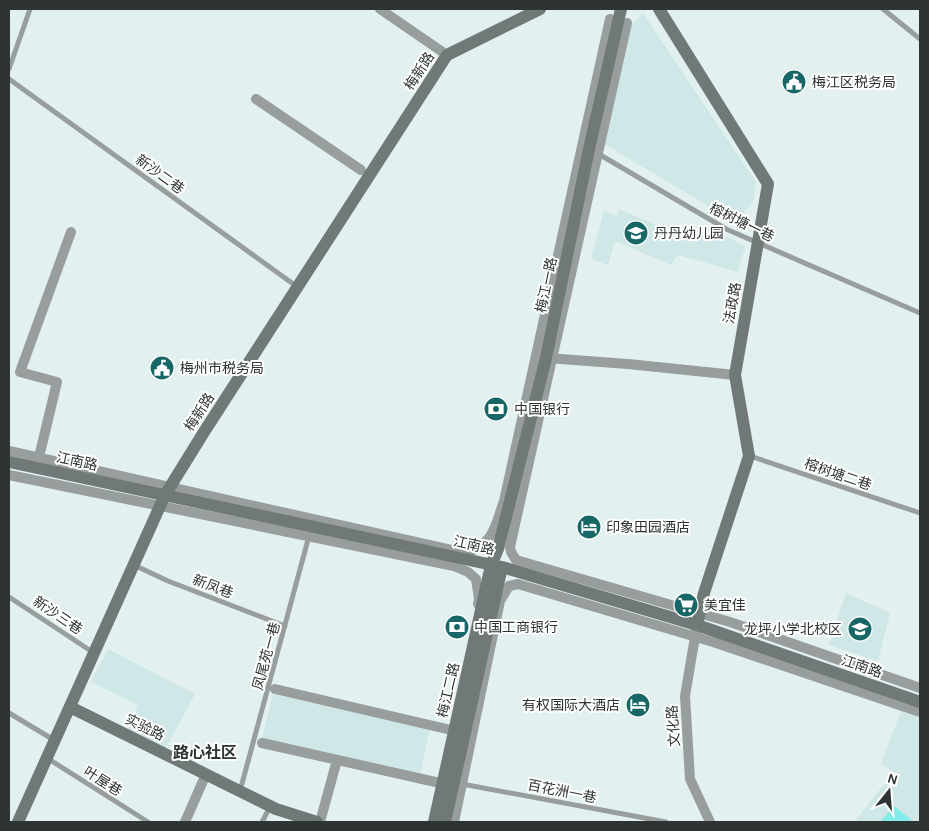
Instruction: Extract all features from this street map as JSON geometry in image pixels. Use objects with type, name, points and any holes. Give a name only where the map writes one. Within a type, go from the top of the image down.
[{"type":"main road","name":"梅新路","points":[[18,822],[165,495],[297,287],[447,55],[540,9]]},
{"type":"main road","name":"梅江一路","points":[[497,566],[498,549],[549,358],[594,151],[621,9]]},
{"type":"main road","name":"法政路","points":[[659,9],[768,184],[735,375],[749,456],[704,593],[698,625]]},
{"type":"main road","name":"江南路","points":[[9,462],[497,566],[698,625],[920,702]]},
{"type":"main road","name":"梅江二路","points":[[446,822],[458,783],[497,566]]},
{"type":"main road","name":"梅江二路","points":[[434,822],[497,566]]},
{"type":"main road","name":"实验路","points":[[70,707],[270,806],[318,822]]},
{"type":"street","points":[[380,9],[447,55]]},
{"type":"street","points":[[9,451],[465,553],[477,550],[492,535],[504,501],[610,20]]},
{"type":"street","points":[[594,151],[628,23]]},
{"type":"street","points":[[256,99],[361,170]]},
{"type":"street","points":[[40,453],[58,382],[20,372],[71,232]]},
{"type":"street","points":[[735,375],[549,358],[510,547],[513,557],[516,560],[698,625],[920,712]]},
{"type":"street","points":[[9,475],[454,566],[474,576],[480,599],[428,822]]},
{"type":"street","points":[[454,822],[458,783],[500,601],[510,586],[518,584],[698,625],[730,622],[920,688]]},
{"type":"street","name":"文化路","points":[[698,625],[685,696],[690,779],[710,822]]},
{"type":"street","points":[[275,690],[451,730]]},
{"type":"street","points":[[262,743],[440,783]]},
{"type":"street","points":[[318,822],[337,760]]},
{"type":"street","points":[[185,822],[206,774]]},
{"type":"lane","points":[[9,69],[30,9]]},
{"type":"lane","points":[[884,9],[920,39]]},
{"type":"lane","name":"新沙二巷","points":[[9,79],[297,287]]},
{"type":"lane","name":"榕树塘一巷","points":[[594,151],[726,229],[920,314]]},
{"type":"lane","name":"榕树塘二巷","points":[[749,456],[920,513]]},
{"type":"lane","name":"凤尾苑一巷","points":[[240,791],[286,626],[311,526]]},
{"type":"lane","name":"新凤巷","points":[[133,565],[168,581],[286,626]]},
{"type":"lane","name":"新沙三巷","points":[[9,597],[94,653]]},
{"type":"lane","points":[[9,713],[55,740]]},
{"type":"lane","name":"叶屋巷","points":[[47,758],[148,822]]},
{"type":"lane","name":"百花洲一巷","points":[[458,783],[666,822]]},
{"type":"lane","points":[[262,822],[270,806]]},
{"type":"shaded area","points":[[643,13],[756,182],[753,202],[735,222],[604,144],[627,30]]},
{"type":"shaded area","name":"丹丹幼儿园","points":[[619,209],[697,242],[704,225],[745,246],[738,272],[678,255],[671,265],[615,241],[608,265],[591,259],[604,211],[617,216]]},
{"type":"shaded area","name":"龙坪小学北校区","points":[[846,593],[890,613],[878,661],[829,645]]},
{"type":"shaded area","points":[[108,649],[195,694],[166,748],[128,729],[138,705],[91,682]]},
{"type":"shaded area","points":[[273,694],[430,729],[420,775],[262,739]]},
{"type":"shaded area","points":[[901,711],[920,718],[920,822],[854,822],[894,772],[881,764]]},
{"type":"shaded area","points":[[894,806],[914,822],[880,822]]},
{"type":"place","name":"梅江区税务局","points":[[794,82]]},
{"type":"place","name":"丹丹幼儿园","points":[[636,233]]},
{"type":"place","name":"梅州市税务局","points":[[162,368]]},
{"type":"place","name":"中国银行","points":[[496,409]]},
{"type":"place","name":"印象田园酒店","points":[[589,527]]},
{"type":"place","name":"美宜佳","points":[[686,605]]},
{"type":"place","name":"中国工商银行","points":[[457,627]]},
{"type":"place","name":"龙坪小学北校区","points":[[860,629]]},
{"type":"place","name":"有权国际大酒店","points":[[638,705]]},
{"type":"district","name":"路心社区","points":[[205,752]]}]
